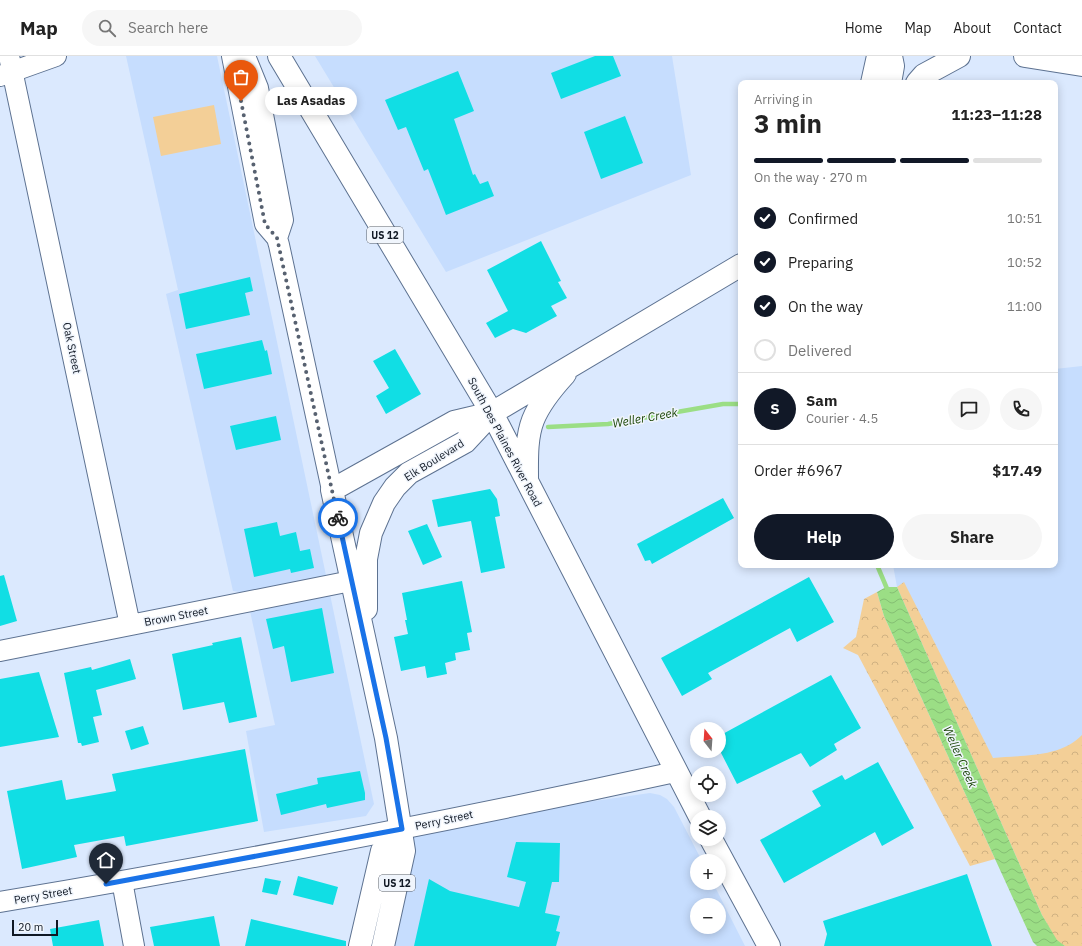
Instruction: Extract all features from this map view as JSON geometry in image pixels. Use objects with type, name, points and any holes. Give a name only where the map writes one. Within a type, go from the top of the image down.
[{"type":"main road","name":"South Des Plaines River Road","points":[[279,56],[492,413],[675,772],[696,810]]},
{"type":"main road","points":[[873,80],[878,56]]},
{"type":"main road","points":[[891,56],[893,66],[891,80]]},
{"type":"main road","points":[[920,80],[924,76],[959,56]]},
{"type":"main road","points":[[1025,56],[1082,65]]},
{"type":"main road","name":"Elk Boulevard","points":[[367,652],[366,559],[371,534],[384,503],[395,487],[409,473],[465,442],[492,413],[738,267]]},
{"type":"main road","points":[[527,482],[527,451],[534,420],[555,385],[576,363]]},
{"type":"main road","name":"Elk Boulevard","points":[[332,490],[454,422],[492,413]]},
{"type":"main road","name":"US 12","points":[[332,490],[386,738],[402,829],[404,851],[383,946]]},
{"type":"main road","name":"US 12","points":[[360,946],[382,851],[402,829]]},
{"type":"main road","points":[[715,846],[769,946]]},
{"type":"street","points":[[7,68],[56,56]]},
{"type":"street","points":[[232,56],[265,224],[277,238],[332,490]]},
{"type":"street","points":[[246,56],[258,88],[283,220],[277,238]]},
{"type":"street","name":"Oak Street","points":[[7,68],[130,625]]},
{"type":"street","name":"Brown Street","points":[[0,651],[351,581]]},
{"type":"street","name":"Perry Street","points":[[0,902],[402,829],[675,772]]},
{"type":"street","points":[[122,881],[134,946]]},
{"type":"shaded area","points":[[126,56],[217,56],[374,804],[366,816],[264,832],[246,731],[275,725],[246,593],[233,591],[166,294],[178,290]]},
{"type":"shaded area","points":[[315,56],[672,56],[691,175],[446,272]]},
{"type":"shaded area","points":[[1082,366],[1082,834],[1015,853],[897,587],[894,568],[1058,568],[1058,369]]},
{"type":"shaded area","points":[[650,793],[660,795],[667,799],[674,807],[690,838],[690,846],[694,846],[698,854],[690,854],[690,890],[717,890],[721,898],[690,898],[690,934],[726,934],[726,909],[745,946],[377,946],[402,829]]},
{"type":"green space","points":[[214,105],[221,144],[161,156],[153,117]]},
{"type":"green space","points":[[904,582],[993,758],[1052,752],[1063,748],[1082,735],[1082,946],[1065,946],[1057,941],[1042,915],[897,587]]},
{"type":"green space","points":[[877,592],[884,616],[995,859],[970,866],[858,655],[843,648],[856,637],[864,599]]},
{"type":"water","points":[[886,587],[897,587],[1042,915],[1057,940],[1065,946],[1037,946],[1033,942],[884,616],[877,592]]},
{"type":"building","points":[[595,56],[613,56],[621,76],[561,99],[551,73]]},
{"type":"building","points":[[458,71],[474,111],[454,119],[473,175],[475,174],[480,184],[488,181],[494,196],[446,215],[428,169],[424,171],[406,127],[398,130],[385,100]]},
{"type":"building","points":[[625,116],[643,163],[601,179],[584,132]]},
{"type":"building","points":[[541,241],[561,281],[558,282],[567,298],[551,306],[557,316],[526,333],[513,329],[495,338],[486,323],[508,311],[487,270]]},
{"type":"building","points":[[250,277],[253,291],[245,293],[250,315],[186,329],[179,294]]},
{"type":"building","points":[[262,340],[265,351],[267,350],[272,374],[204,389],[196,354]]},
{"type":"building","points":[[395,349],[421,394],[386,414],[376,396],[389,388],[373,361]]},
{"type":"building","points":[[276,416],[281,440],[236,450],[230,426]]},
{"type":"building","points":[[490,489],[497,499],[500,516],[495,517],[505,568],[481,573],[471,521],[438,527],[432,500]]},
{"type":"building","points":[[723,498],[734,518],[652,564],[650,560],[645,561],[637,544]]},
{"type":"building","points":[[277,522],[280,536],[296,532],[300,551],[310,549],[314,568],[291,573],[290,569],[254,577],[244,529]]},
{"type":"building","points":[[427,524],[442,557],[423,565],[408,531]]},
{"type":"building","points":[[4,575],[17,621],[0,626],[0,576]]},
{"type":"building","points":[[809,577],[834,622],[797,642],[790,628],[708,673],[712,679],[682,696],[661,658]]},
{"type":"building","points":[[462,581],[472,632],[467,633],[470,650],[455,653],[456,660],[445,663],[447,674],[427,678],[425,666],[401,671],[394,637],[408,634],[402,593]]},
{"type":"building","points":[[322,608],[334,673],[291,682],[284,646],[273,649],[266,619]]},
{"type":"building","points":[[241,637],[257,717],[229,723],[224,702],[183,710],[172,654]]},
{"type":"building","points":[[130,659],[136,679],[96,690],[102,715],[93,717],[99,742],[82,746],[81,743],[78,743],[64,673],[91,667],[92,670]]},
{"type":"building","points":[[39,672],[59,737],[0,747],[0,679]]},
{"type":"building","points":[[831,675],[861,728],[834,744],[837,750],[810,767],[801,753],[737,784],[724,758],[726,758],[726,732]]},
{"type":"building","points":[[143,726],[149,744],[131,750],[125,731]]},
{"type":"building","points":[[245,749],[258,821],[126,846],[124,836],[74,845],[77,857],[22,869],[7,791],[62,780],[66,800],[116,791],[112,774]]},
{"type":"building","points":[[878,762],[914,828],[882,846],[875,832],[784,883],[760,840],[821,806],[812,791],[842,775],[845,780]]},
{"type":"building","points":[[360,771],[365,800],[327,808],[326,804],[281,815],[276,794],[318,784],[317,778]]},
{"type":"building","points":[[516,842],[560,843],[559,882],[552,882],[545,913],[560,916],[556,931],[560,932],[556,946],[414,946],[429,879],[450,891],[519,907],[526,882],[507,877]]},
{"type":"building","points":[[967,874],[992,946],[824,946],[827,934],[823,921]]},
{"type":"building","points":[[298,876],[338,887],[333,905],[293,895]]},
{"type":"building","points":[[265,878],[281,881],[277,895],[262,892]]},
{"type":"building","points":[[214,916],[220,946],[154,946],[150,927]]},
{"type":"building","points":[[251,919],[346,941],[346,946],[245,946]]},
{"type":"building","points":[[99,920],[104,946],[53,946],[50,929]]},
{"type":"waterway","name":"Weller Creek","points":[[548,427],[608,424],[723,404],[738,404]]},
{"type":"waterway","name":"Weller Creek","points":[[878,568],[888,591]]},
{"type":"way so far","points":[[241,101],[265,224],[277,238],[279,245],[338,518]]},
{"type":"place","name":"Las Asadas","points":[[241,101]]},
{"type":"route","points":[[106,884],[402,829],[386,738],[338,518]]}]
